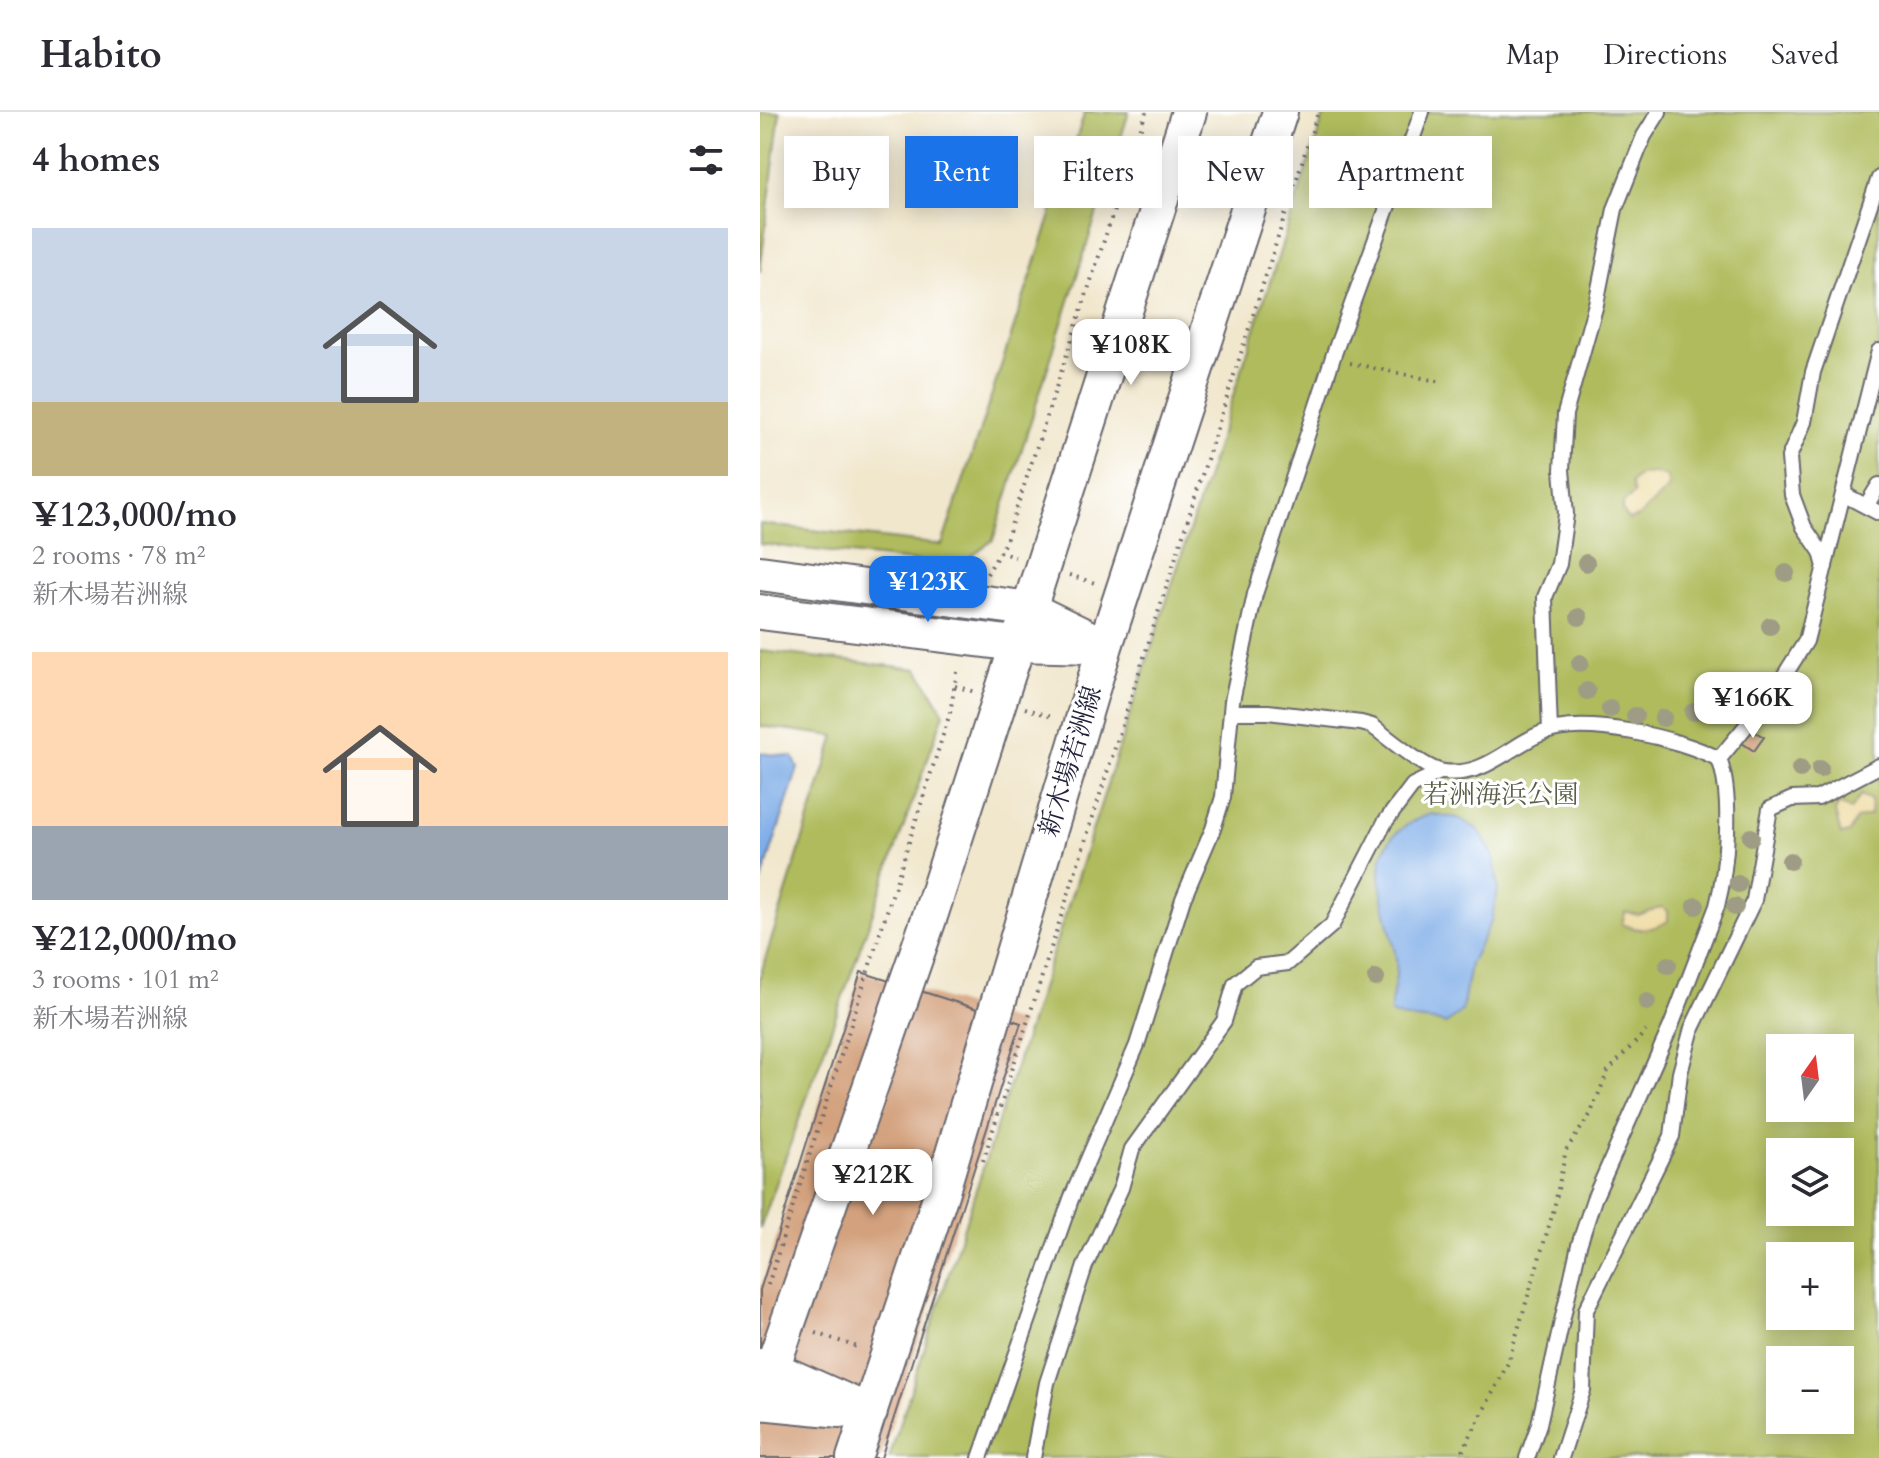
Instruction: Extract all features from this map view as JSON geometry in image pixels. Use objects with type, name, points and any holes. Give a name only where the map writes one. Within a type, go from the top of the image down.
[{"type":"street","points":[[870,1412],[760,1403],[775,1311],[931,913],[1189,112]]},
{"type":"street","name":"新木場若洲線","points":[[854,1458],[940,1197],[1105,646],[1280,112]]},
{"type":"street","points":[[760,573],[1029,609],[1105,646]]},
{"type":"street","points":[[760,612],[1016,644],[1105,646]]},
{"type":"street","points":[[766,1367],[870,1412]]},
{"type":"lane","points":[[980,1458],[1071,1199],[1137,1045],[1183,899],[1213,829],[1223,797],[1231,712],[1255,594],[1332,360],[1422,112]]},
{"type":"lane","points":[[1550,731],[1545,597],[1559,564],[1566,514],[1562,470],[1565,414],[1596,304],[1615,209],[1644,136],[1659,112]]},
{"type":"lane","points":[[1826,570],[1821,552],[1804,527],[1792,495],[1789,457],[1804,422],[1813,372],[1879,178]]},
{"type":"lane","points":[[1527,1458],[1539,1424],[1573,1273],[1594,1199],[1681,1002],[1722,886],[1725,796],[1719,759],[1791,669],[1806,641],[1879,351]]},
{"type":"lane","points":[[1843,494],[1873,510],[1879,485]]},
{"type":"lane","points":[[1231,712],[1268,712],[1372,726],[1440,772]]},
{"type":"lane","points":[[1033,1458],[1047,1383],[1085,1266],[1121,1188],[1132,1149],[1224,1021],[1235,984],[1256,967],[1288,963],[1332,925],[1385,822],[1413,785],[1440,772],[1459,773],[1493,763],[1550,731],[1584,728],[1641,735],[1696,747],[1719,759]]},
{"type":"lane","points":[[1561,1458],[1583,1390],[1586,1310],[1672,1136],[1680,1073],[1692,1028],[1754,900],[1770,809],[1792,799],[1818,798],[1879,766]]},
{"type":"path","points":[[983,580],[999,552],[1146,112]]},
{"type":"path","points":[[982,1166],[1318,112]]},
{"type":"path","points":[[1332,360],[1442,382]]},
{"type":"path","points":[[999,552],[1162,605]]},
{"type":"path","points":[[887,1357],[775,1311],[950,713],[958,664]]},
{"type":"path","points":[[955,686],[1118,737]]},
{"type":"path","points":[[1459,1458],[1513,1350],[1554,1209],[1566,1150],[1590,1115],[1608,1071],[1639,1036],[1681,1002]]},
{"type":"green space","points":[[761,112],[780,112],[760,272],[760,117]]},
{"type":"green space","points":[[1085,112],[1129,112],[1121,136],[1077,136]]},
{"type":"green space","name":"若洲海浜公園","points":[[1325,112],[1879,112],[1879,1458],[889,1458],[1309,161],[1309,208],[1492,208],[1492,136],[1317,136]]},
{"type":"green space","points":[[1053,208],[1098,208],[993,540],[958,566],[760,544],[760,524],[942,545]]},
{"type":"green space","points":[[760,651],[918,669],[944,713],[760,1229],[760,976],[835,736],[760,726]]},
{"type":"sand","points":[[1654,473],[1667,477],[1669,488],[1638,517],[1629,520],[1622,510],[1624,502],[1634,494],[1631,483],[1639,475]]},
{"type":"sand","points":[[1861,795],[1871,800],[1870,815],[1856,819],[1849,833],[1841,835],[1835,812],[1839,804],[1851,810]]},
{"type":"sand","points":[[1662,907],[1668,911],[1668,921],[1662,924],[1640,929],[1622,924],[1625,912],[1638,915]]},
{"type":"water","points":[[760,753],[793,757],[798,768],[760,886]]},
{"type":"water","points":[[1431,814],[1458,818],[1479,830],[1494,857],[1498,889],[1491,921],[1470,964],[1462,1011],[1446,1024],[1391,1013],[1397,966],[1380,874],[1382,856],[1391,839],[1406,825]]},
{"type":"building","points":[[1752,730],[1764,737],[1754,751],[1742,743]]},
{"type":"building","points":[[861,972],[1021,1023],[881,1458],[760,1458],[760,1290]]}]
